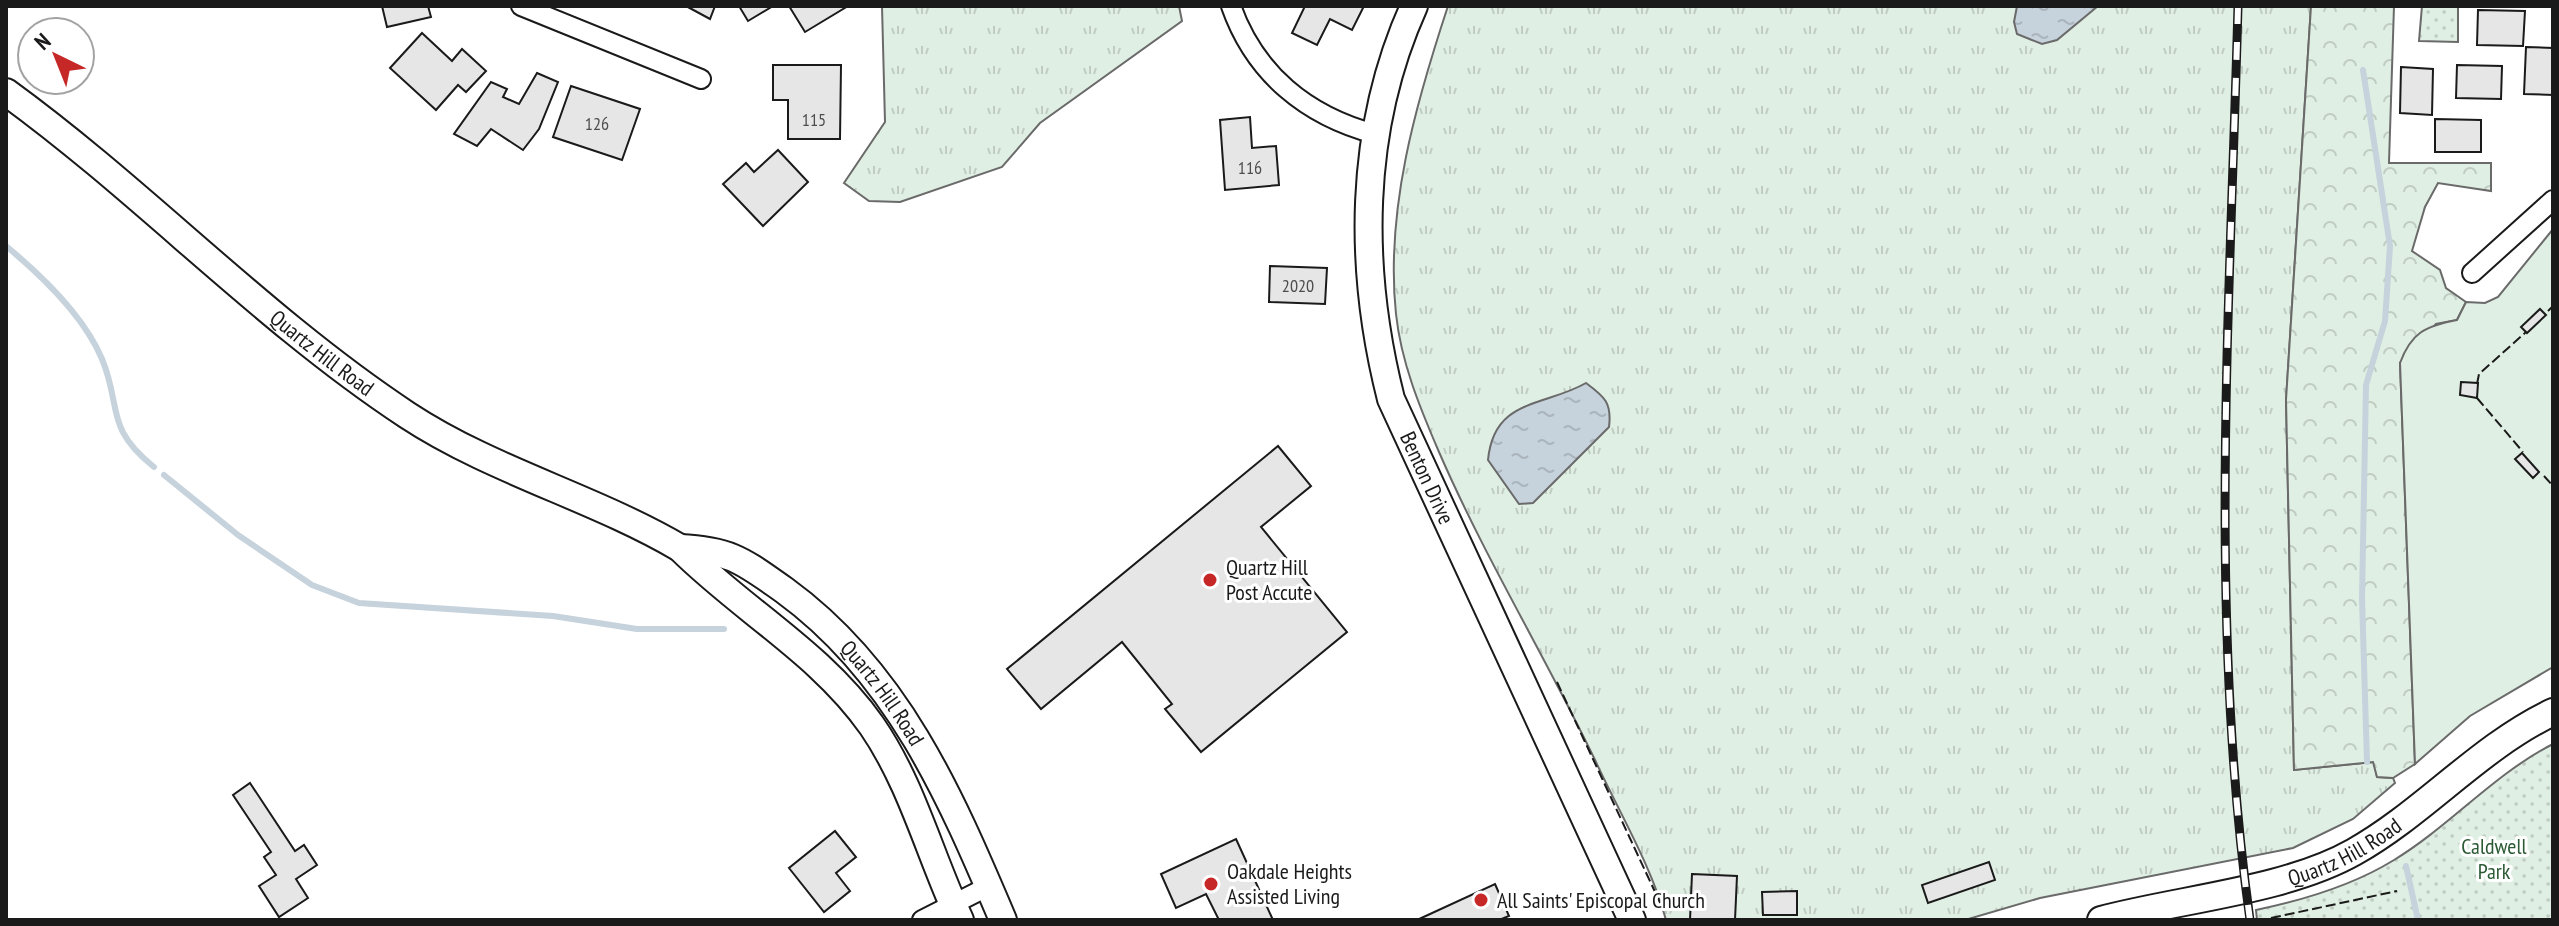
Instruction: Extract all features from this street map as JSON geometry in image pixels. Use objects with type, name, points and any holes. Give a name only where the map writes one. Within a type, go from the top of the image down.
[{"type":"street","points":[[521,6],[701,79]]},
{"type":"street","points":[[1231,6],[1254,52],[1292,95],[1324,116],[1375,134]]},
{"type":"street","name":"Benton Drive","points":[[1414,6],[1391,70],[1375,134],[1367,243],[1380,356],[1391,399],[1632,920]]},
{"type":"street","name":"Quartz Hill Road","points":[[6,92],[292,332],[409,417],[481,455],[680,548],[806,653],[872,727],[892,760],[956,912]]},
{"type":"street","points":[[2472,273],[2553,200]]},
{"type":"street","name":"Quartz Hill Road","points":[[680,548],[714,549],[738,558],[813,612],[867,666],[917,736],[1003,920]]},
{"type":"street","name":"Quartz Hill Road","points":[[2101,920],[2329,864],[2378,836],[2511,733],[2553,712]]},
{"type":"street","points":[[922,920],[956,912],[989,886]]},
{"type":"green space","points":[[882,6],[1179,6],[1182,21],[1040,123],[1002,167],[900,202],[869,201],[844,183],[885,122]]},
{"type":"green space","points":[[1448,6],[2311,6],[2286,400],[2294,770],[2374,762],[2377,777],[2393,778],[2395,783],[2353,819],[2293,848],[2040,898],[1965,920],[1666,920],[1634,839],[1457,491],[1418,402],[1402,350],[1394,275],[1399,196],[1425,80]]},
{"type":"green space","points":[[2311,6],[2394,6],[2389,163],[2491,163],[2491,191],[2438,183],[2425,207],[2412,251],[2440,270],[2446,288],[2466,302],[2457,320],[2436,324],[2400,363],[2415,764],[2393,778],[2377,777],[2373,762],[2294,770],[2286,400]]},
{"type":"green space","points":[[2422,6],[2458,6],[2458,42],[2419,41]]},
{"type":"green space","points":[[2553,229],[2553,667],[2470,716],[2415,764],[2400,363],[2409,344],[2421,332],[2457,320],[2466,302],[2485,303],[2498,297]]},
{"type":"green space","name":"Caldwell Park","points":[[2553,744],[2553,920],[2257,920],[2256,910],[2327,891],[2394,860],[2511,770]]},
{"type":"water","points":[[2017,6],[2098,6],[2057,40],[2042,44],[2017,34],[2014,22]]},
{"type":"water","points":[[1586,383],[1606,401],[1609,427],[1533,503],[1519,504],[1488,460],[1492,440],[1500,425],[1524,407]]},
{"type":"building","points":[[382,6],[428,6],[431,17],[387,27]]},
{"type":"building","points":[[686,6],[715,6],[710,19]]},
{"type":"building","points":[[739,6],[773,6],[748,21]]},
{"type":"building","points":[[789,6],[848,6],[805,32]]},
{"type":"building","points":[[1305,6],[1364,6],[1352,30],[1330,19],[1317,45],[1292,33]]},
{"type":"building","points":[[2478,10],[2525,11],[2523,46],[2477,45]]},
{"type":"building","points":[[422,33],[452,61],[462,49],[486,71],[466,92],[458,85],[436,110],[390,68]]},
{"type":"building","points":[[2526,47],[2553,48],[2553,95],[2524,94]]},
{"type":"building","points":[[773,65],[841,65],[840,139],[788,139],[788,100],[773,100]]},
{"type":"building","points":[[2457,65],[2502,66],[2501,99],[2456,98]]},
{"type":"building","points":[[2401,67],[2433,69],[2432,115],[2400,113]]},
{"type":"building","points":[[537,73],[558,82],[539,129],[523,150],[491,129],[477,146],[454,134],[491,82],[507,89],[503,97],[519,104]]},
{"type":"building","points":[[571,86],[640,109],[622,160],[553,137]]},
{"type":"building","points":[[1250,117],[1252,148],[1276,146],[1279,185],[1225,190],[1220,120]]},
{"type":"building","points":[[2435,119],[2481,120],[2481,152],[2435,152]]},
{"type":"building","points":[[778,150],[808,182],[763,226],[723,184],[746,163],[754,172]]},
{"type":"building","points":[[1270,266],[1327,268],[1325,304],[1269,302]]},
{"type":"building","points":[[2540,309],[2546,315],[2527,333],[2521,327]]},
{"type":"building","points":[[2461,382],[2478,383],[2477,398],[2460,395]]},
{"type":"building","name":"Quartz Hill Post Accute","points":[[1278,446],[1311,486],[1261,527],[1347,632],[1201,752],[1165,709],[1172,704],[1122,642],[1041,709],[1007,669]]},
{"type":"building","points":[[2522,453],[2539,472],[2533,478],[2515,459]]},
{"type":"building","points":[[250,783],[295,851],[304,845],[317,865],[296,879],[308,898],[279,917],[259,886],[276,875],[264,857],[271,852],[233,795]]},
{"type":"building","points":[[835,831],[856,857],[836,873],[850,891],[824,912],[789,868]]},
{"type":"building","name":"Oakdale Heights Assisted Living","points":[[1236,839],[1273,920],[1219,920],[1206,894],[1176,908],[1161,874]]},
{"type":"building","points":[[1989,862],[1995,880],[1928,903],[1922,885]]},
{"type":"building","points":[[1692,874],[1737,876],[1735,920],[1690,920]]},
{"type":"building","name":"All Saints' Episcopal Church","points":[[1495,884],[1509,916],[1499,920],[1417,920]]},
{"type":"building","points":[[1797,891],[1797,915],[1763,915],[1762,892]]},
{"type":"waterway","points":[[2363,70],[2390,246],[2385,321],[2366,385],[2362,598],[2367,762]]},
{"type":"waterway","points":[[6,246],[47,283],[84,327],[102,359],[121,428],[138,453],[154,467]]},
{"type":"waterway","points":[[164,475],[238,535],[312,585],[359,603],[553,616],[637,629],[724,629]]},
{"type":"waterway","points":[[2406,866],[2418,920]]},
{"type":"railway","points":[[2238,6],[2227,349],[2226,578],[2229,692],[2237,806],[2250,920]]},
{"type":"fence","points":[[2548,311],[2553,306]]},
{"type":"fence","points":[[2477,384],[2479,374],[2526,332]]},
{"type":"fence","points":[[2477,398],[2523,452]]},
{"type":"fence","points":[[2544,476],[2553,486]]},
{"type":"fence","points":[[1557,682],[1663,909]]},
{"type":"fence","points":[[2271,918],[2397,891]]},
{"type":"place","name":"Quartz Hill Post Accute","points":[[1210,580]]},
{"type":"place","name":"Oakdale Heights Assisted Living","points":[[1211,884]]},
{"type":"place","name":"All Saints' Episcopal Church","points":[[1481,900]]}]
